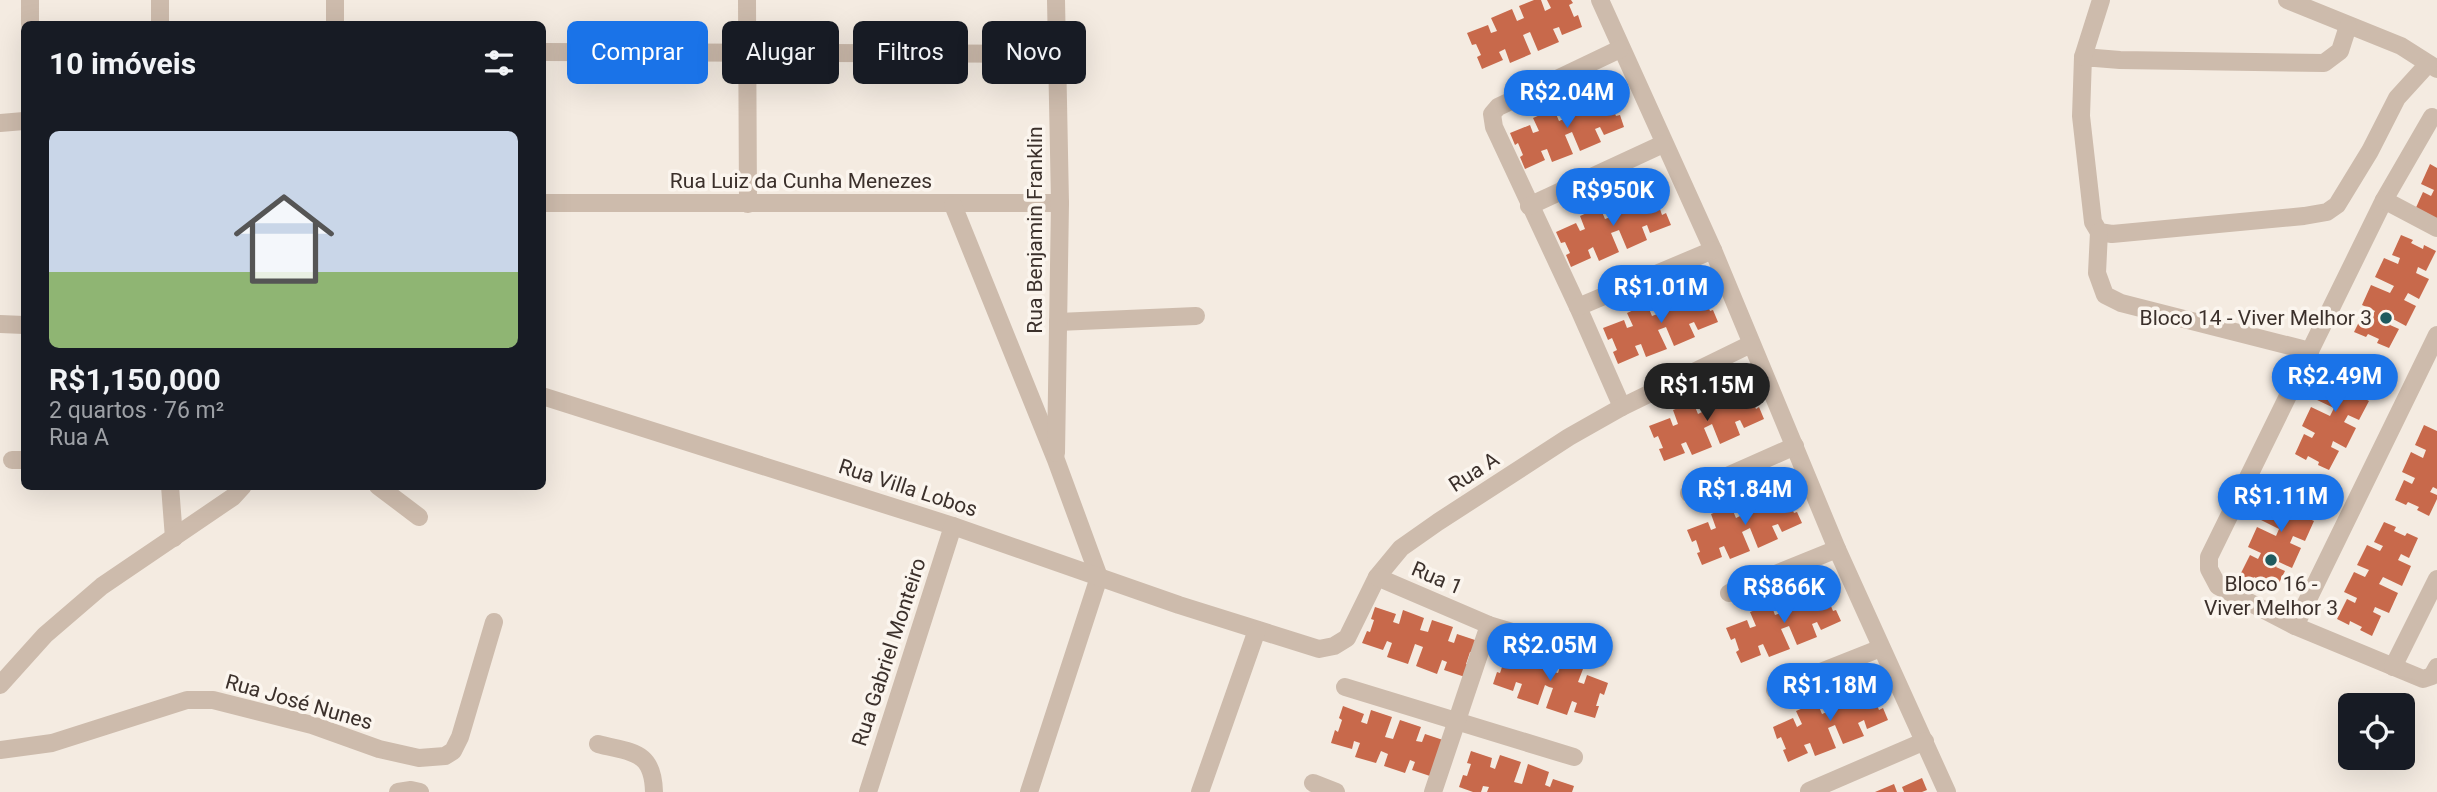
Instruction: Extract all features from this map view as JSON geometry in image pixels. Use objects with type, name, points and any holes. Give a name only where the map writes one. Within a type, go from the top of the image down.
[{"type":"street","points":[[30,0],[30,21]]},
{"type":"street","points":[[160,0],[160,21]]},
{"type":"street","points":[[335,0],[335,21]]},
{"type":"street","points":[[747,0],[747,21]]},
{"type":"street","name":"Rua Benjamin Franklin","points":[[1056,0],[1056,21]]},
{"type":"street","points":[[1600,0],[1713,250],[1837,549],[1947,792]]},
{"type":"street","points":[[2101,0],[2083,57],[2081,116],[2093,222],[2099,232],[2098,273],[2105,295],[2120,303],[2310,351]]},
{"type":"street","points":[[2099,232],[2112,234],[2304,216],[2327,212],[2337,205],[2370,151],[2397,99],[2433,67],[2401,46],[2287,0]]},
{"type":"street","points":[[2083,57],[2324,63],[2340,51],[2348,26]]},
{"type":"street","points":[[1620,49],[1498,107],[1492,114],[1494,127],[1622,407]]},
{"type":"street","points":[[546,52],[722,51]]},
{"type":"street","points":[[839,52],[982,53]]},
{"type":"street","points":[[746,84],[748,204]]},
{"type":"street","name":"Rua Benjamin Franklin","points":[[1056,460],[1060,203],[1057,84]]},
{"type":"street","points":[[2432,117],[2385,200],[2310,351],[2209,556],[2209,569],[2218,586],[2295,626],[2423,679],[2432,676],[2437,667]]},
{"type":"street","points":[[0,123],[21,121]]},
{"type":"street","points":[[1530,206],[1663,144]]},
{"type":"street","points":[[2385,200],[2437,228]]},
{"type":"street","name":"Rua Luiz da Cunha Menezes","points":[[546,203],[1060,203]]},
{"type":"street","points":[[953,205],[1056,460],[1099,577],[1029,792]]},
{"type":"street","points":[[1578,307],[1713,250]]},
{"type":"street","points":[[1058,321],[1196,316]]},
{"type":"street","points":[[0,324],[21,325]]},
{"type":"street","points":[[2295,626],[2437,335]]},
{"type":"street","name":"Rua A","points":[[1257,630],[1311,648],[1334,646],[1347,638],[1377,577],[1401,548],[1569,438],[1622,407],[1751,344]]},
{"type":"street","name":"Rua Villa Lobos","points":[[546,397],[953,526],[1257,630]]},
{"type":"street","points":[[1689,493],[1795,446]]},
{"type":"street","points":[[170,490],[174,538]]},
{"type":"street","points":[[0,685],[46,635],[102,586],[239,490]]},
{"type":"street","points":[[383,490],[419,517]]},
{"type":"street","name":"Rua Gabriel Monteiro","points":[[872,791],[953,526]]},
{"type":"street","points":[[1729,593],[1837,549]]},
{"type":"street","name":"Rua 1","points":[[1377,577],[1489,625],[1599,658]]},
{"type":"street","points":[[2393,667],[2437,579]]},
{"type":"street","name":"Rua José Nunes","points":[[0,750],[52,743],[187,700],[213,700],[312,726],[402,756],[445,756],[453,751],[460,737],[494,622]]},
{"type":"street","points":[[1433,792],[1489,625]]},
{"type":"street","points":[[1200,792],[1257,630]]},
{"type":"street","points":[[1774,690],[1881,648]]},
{"type":"street","points":[[1345,687],[1573,757]]},
{"type":"street","points":[[1809,791],[1925,741]]},
{"type":"street","points":[[598,744],[639,755],[649,764],[654,774],[654,792]]},
{"type":"street","points":[[1313,783],[1336,792]]},
{"type":"street","points":[[398,792],[420,792]]},
{"type":"building","points":[[1541,0],[1545,11],[1551,8],[1547,0],[1571,0],[1573,3],[1569,5],[1574,17],[1578,15],[1582,27],[1562,35],[1559,27],[1553,29],[1559,42],[1538,51],[1530,32],[1523,35],[1531,54],[1510,63],[1505,49],[1499,52],[1503,60],[1482,69],[1477,57],[1481,55],[1476,44],[1472,45],[1467,33],[1488,25],[1491,33],[1497,31],[1491,18],[1512,9],[1517,21],[1524,18],[1519,6]]},
{"type":"building","points":[[1610,91],[1615,103],[1611,104],[1616,116],[1620,115],[1624,127],[1604,135],[1600,127],[1595,129],[1601,142],[1580,151],[1572,132],[1565,135],[1573,154],[1552,162],[1547,149],[1541,151],[1545,160],[1525,169],[1518,143],[1515,145],[1510,133],[1530,125],[1533,133],[1539,131],[1533,118],[1554,109],[1559,121],[1566,118],[1561,106],[1582,97],[1587,111],[1593,108],[1589,100]]},
{"type":"building","points":[[2430,164],[2437,168],[2437,219],[2414,212],[2423,192],[2431,196],[2434,190],[2421,184]]},
{"type":"building","points":[[1656,190],[1661,201],[1658,203],[1662,215],[1666,213],[1671,225],[1650,233],[1647,225],[1642,227],[1647,240],[1627,249],[1619,230],[1611,233],[1619,252],[1599,261],[1593,247],[1588,250],[1591,258],[1571,267],[1566,255],[1570,253],[1556,232],[1576,223],[1580,231],[1585,229],[1580,216],[1600,207],[1605,219],[1613,216],[1608,204],[1628,196],[1634,209],[1639,206],[1636,198]]},
{"type":"building","points":[[2401,235],[2413,240],[2411,243],[2423,249],[2424,245],[2436,251],[2426,271],[2418,267],[2416,273],[2429,279],[2419,299],[2408,293],[2404,300],[2416,306],[2406,326],[2393,319],[2390,325],[2399,329],[2389,348],[2377,343],[2379,339],[2354,332],[2364,312],[2372,316],[2375,311],[2362,305],[2371,285],[2390,293],[2394,286],[2375,277],[2384,258],[2398,264],[2400,258],[2392,255]]},
{"type":"building","points":[[1703,286],[1710,311],[1713,310],[1718,322],[1698,330],[1694,322],[1689,324],[1695,337],[1674,346],[1666,327],[1658,330],[1667,349],[1646,357],[1641,344],[1635,346],[1639,355],[1618,364],[1613,352],[1617,350],[1612,338],[1608,340],[1603,328],[1624,320],[1627,328],[1633,326],[1627,313],[1647,304],[1652,316],[1660,313],[1655,301],[1675,292],[1681,306],[1687,303],[1683,295]]},
{"type":"building","points":[[2342,357],[2353,362],[2351,366],[2376,373],[2367,393],[2358,389],[2356,394],[2369,401],[2359,420],[2348,415],[2344,422],[2356,428],[2346,448],[2333,441],[2331,447],[2339,451],[2329,470],[2308,456],[2306,460],[2295,454],[2304,434],[2312,438],[2315,433],[2302,426],[2311,407],[2330,416],[2334,408],[2315,399],[2324,379],[2337,386],[2340,381],[2332,377]]},
{"type":"building","points":[[1749,384],[1756,409],[1759,407],[1764,419],[1744,428],[1740,420],[1735,422],[1740,435],[1720,444],[1712,424],[1704,428],[1712,447],[1692,455],[1686,442],[1681,444],[1685,453],[1664,461],[1658,436],[1654,438],[1649,426],[1670,418],[1673,426],[1678,424],[1673,410],[1693,402],[1698,414],[1706,410],[1701,399],[1721,390],[1727,403],[1732,401],[1729,393]]},
{"type":"building","points":[[2424,425],[2437,431],[2437,489],[2433,487],[2430,492],[2437,495],[2437,499],[2429,516],[2417,510],[2419,507],[2395,500],[2404,480],[2412,484],[2415,478],[2402,472],[2411,452],[2423,458],[2426,450],[2415,445]]},
{"type":"building","points":[[2287,477],[2308,492],[2310,488],[2322,494],[2312,514],[2304,510],[2301,515],[2314,521],[2305,541],[2293,536],[2290,543],[2301,548],[2292,568],[2279,562],[2276,567],[2285,571],[2275,591],[2263,586],[2265,582],[2240,575],[2250,555],[2258,559],[2261,553],[2248,547],[2257,527],[2276,536],[2279,529],[2261,520],[2270,500],[2283,506],[2286,501],[2277,497]]},
{"type":"building","points":[[1787,488],[1794,513],[1797,512],[1802,523],[1782,532],[1778,524],[1772,526],[1778,539],[1758,548],[1750,528],[1742,532],[1750,551],[1730,559],[1724,546],[1719,548],[1722,557],[1702,565],[1696,540],[1692,542],[1687,530],[1708,522],[1711,530],[1716,528],[1711,514],[1731,506],[1736,518],[1744,514],[1739,503],[1759,494],[1765,507],[1770,505],[1767,497]]},
{"type":"building","points":[[2384,522],[2396,527],[2394,531],[2418,538],[2409,558],[2401,554],[2398,560],[2411,566],[2402,586],[2383,577],[2379,584],[2398,593],[2389,613],[2375,607],[2373,612],[2381,616],[2372,636],[2350,621],[2349,625],[2337,619],[2347,599],[2355,603],[2357,598],[2344,592],[2354,572],[2365,577],[2369,570],[2357,565],[2367,545],[2380,551],[2383,546],[2374,542]]},
{"type":"building","points":[[1826,586],[1833,611],[1836,610],[1841,621],[1821,630],[1817,622],[1812,624],[1817,637],[1797,645],[1789,626],[1781,629],[1790,649],[1769,657],[1763,644],[1758,646],[1761,655],[1741,663],[1736,652],[1739,650],[1735,638],[1731,640],[1726,628],[1747,620],[1750,628],[1756,626],[1750,612],[1771,604],[1775,615],[1783,612],[1778,601],[1798,592],[1804,605],[1809,603],[1806,595]]},
{"type":"building","points":[[1375,607],[1396,614],[1393,622],[1399,624],[1403,610],[1424,618],[1420,630],[1428,632],[1432,620],[1453,627],[1448,641],[1454,643],[1457,634],[1478,641],[1474,653],[1470,652],[1465,677],[1444,670],[1447,662],[1442,660],[1437,674],[1416,666],[1423,647],[1415,644],[1408,664],[1387,657],[1392,643],[1387,641],[1383,650],[1362,643],[1367,631],[1370,632]]},
{"type":"building","points":[[1505,648],[1526,655],[1523,664],[1528,665],[1533,652],[1554,659],[1550,671],[1558,673],[1562,661],[1583,669],[1578,682],[1584,684],[1587,675],[1608,683],[1604,695],[1600,693],[1595,718],[1574,712],[1577,703],[1572,701],[1567,715],[1546,708],[1553,688],[1545,685],[1538,705],[1517,698],[1522,684],[1516,682],[1513,691],[1493,684],[1504,661],[1501,660]]},
{"type":"building","points":[[1873,685],[1879,710],[1883,708],[1888,720],[1867,729],[1864,720],[1858,723],[1864,736],[1843,744],[1835,725],[1828,728],[1836,748],[1815,756],[1810,743],[1804,745],[1808,753],[1788,762],[1781,737],[1777,739],[1773,727],[1793,718],[1797,727],[1802,724],[1796,711],[1817,702],[1822,714],[1829,711],[1824,699],[1845,691],[1850,704],[1856,702],[1852,694]]},
{"type":"building","points":[[1343,706],[1364,714],[1361,722],[1367,724],[1371,710],[1392,717],[1385,737],[1393,739],[1400,720],[1421,727],[1416,741],[1422,742],[1425,734],[1446,741],[1433,777],[1412,770],[1415,762],[1410,760],[1405,773],[1384,766],[1388,754],[1381,751],[1376,763],[1355,757],[1360,743],[1354,741],[1352,749],[1331,743],[1342,720],[1339,718]]},
{"type":"building","points":[[1471,751],[1492,758],[1490,767],[1495,769],[1500,755],[1521,762],[1514,782],[1522,784],[1528,764],[1549,772],[1545,785],[1550,787],[1553,779],[1574,786],[1572,792],[1487,792],[1489,787],[1483,786],[1481,792],[1473,792],[1459,787],[1471,764],[1467,763]]},
{"type":"building","points":[[1922,778],[1927,790],[1904,792],[1902,787]]},
{"type":"building","points":[[1894,784],[1897,792],[1875,792]]},
{"type":"place","name":"Bloco 14 - Viver Melhor 3","points":[[2386,318]]},
{"type":"place","name":"Bloco 16 - Viver Melhor 3","points":[[2271,560]]}]
